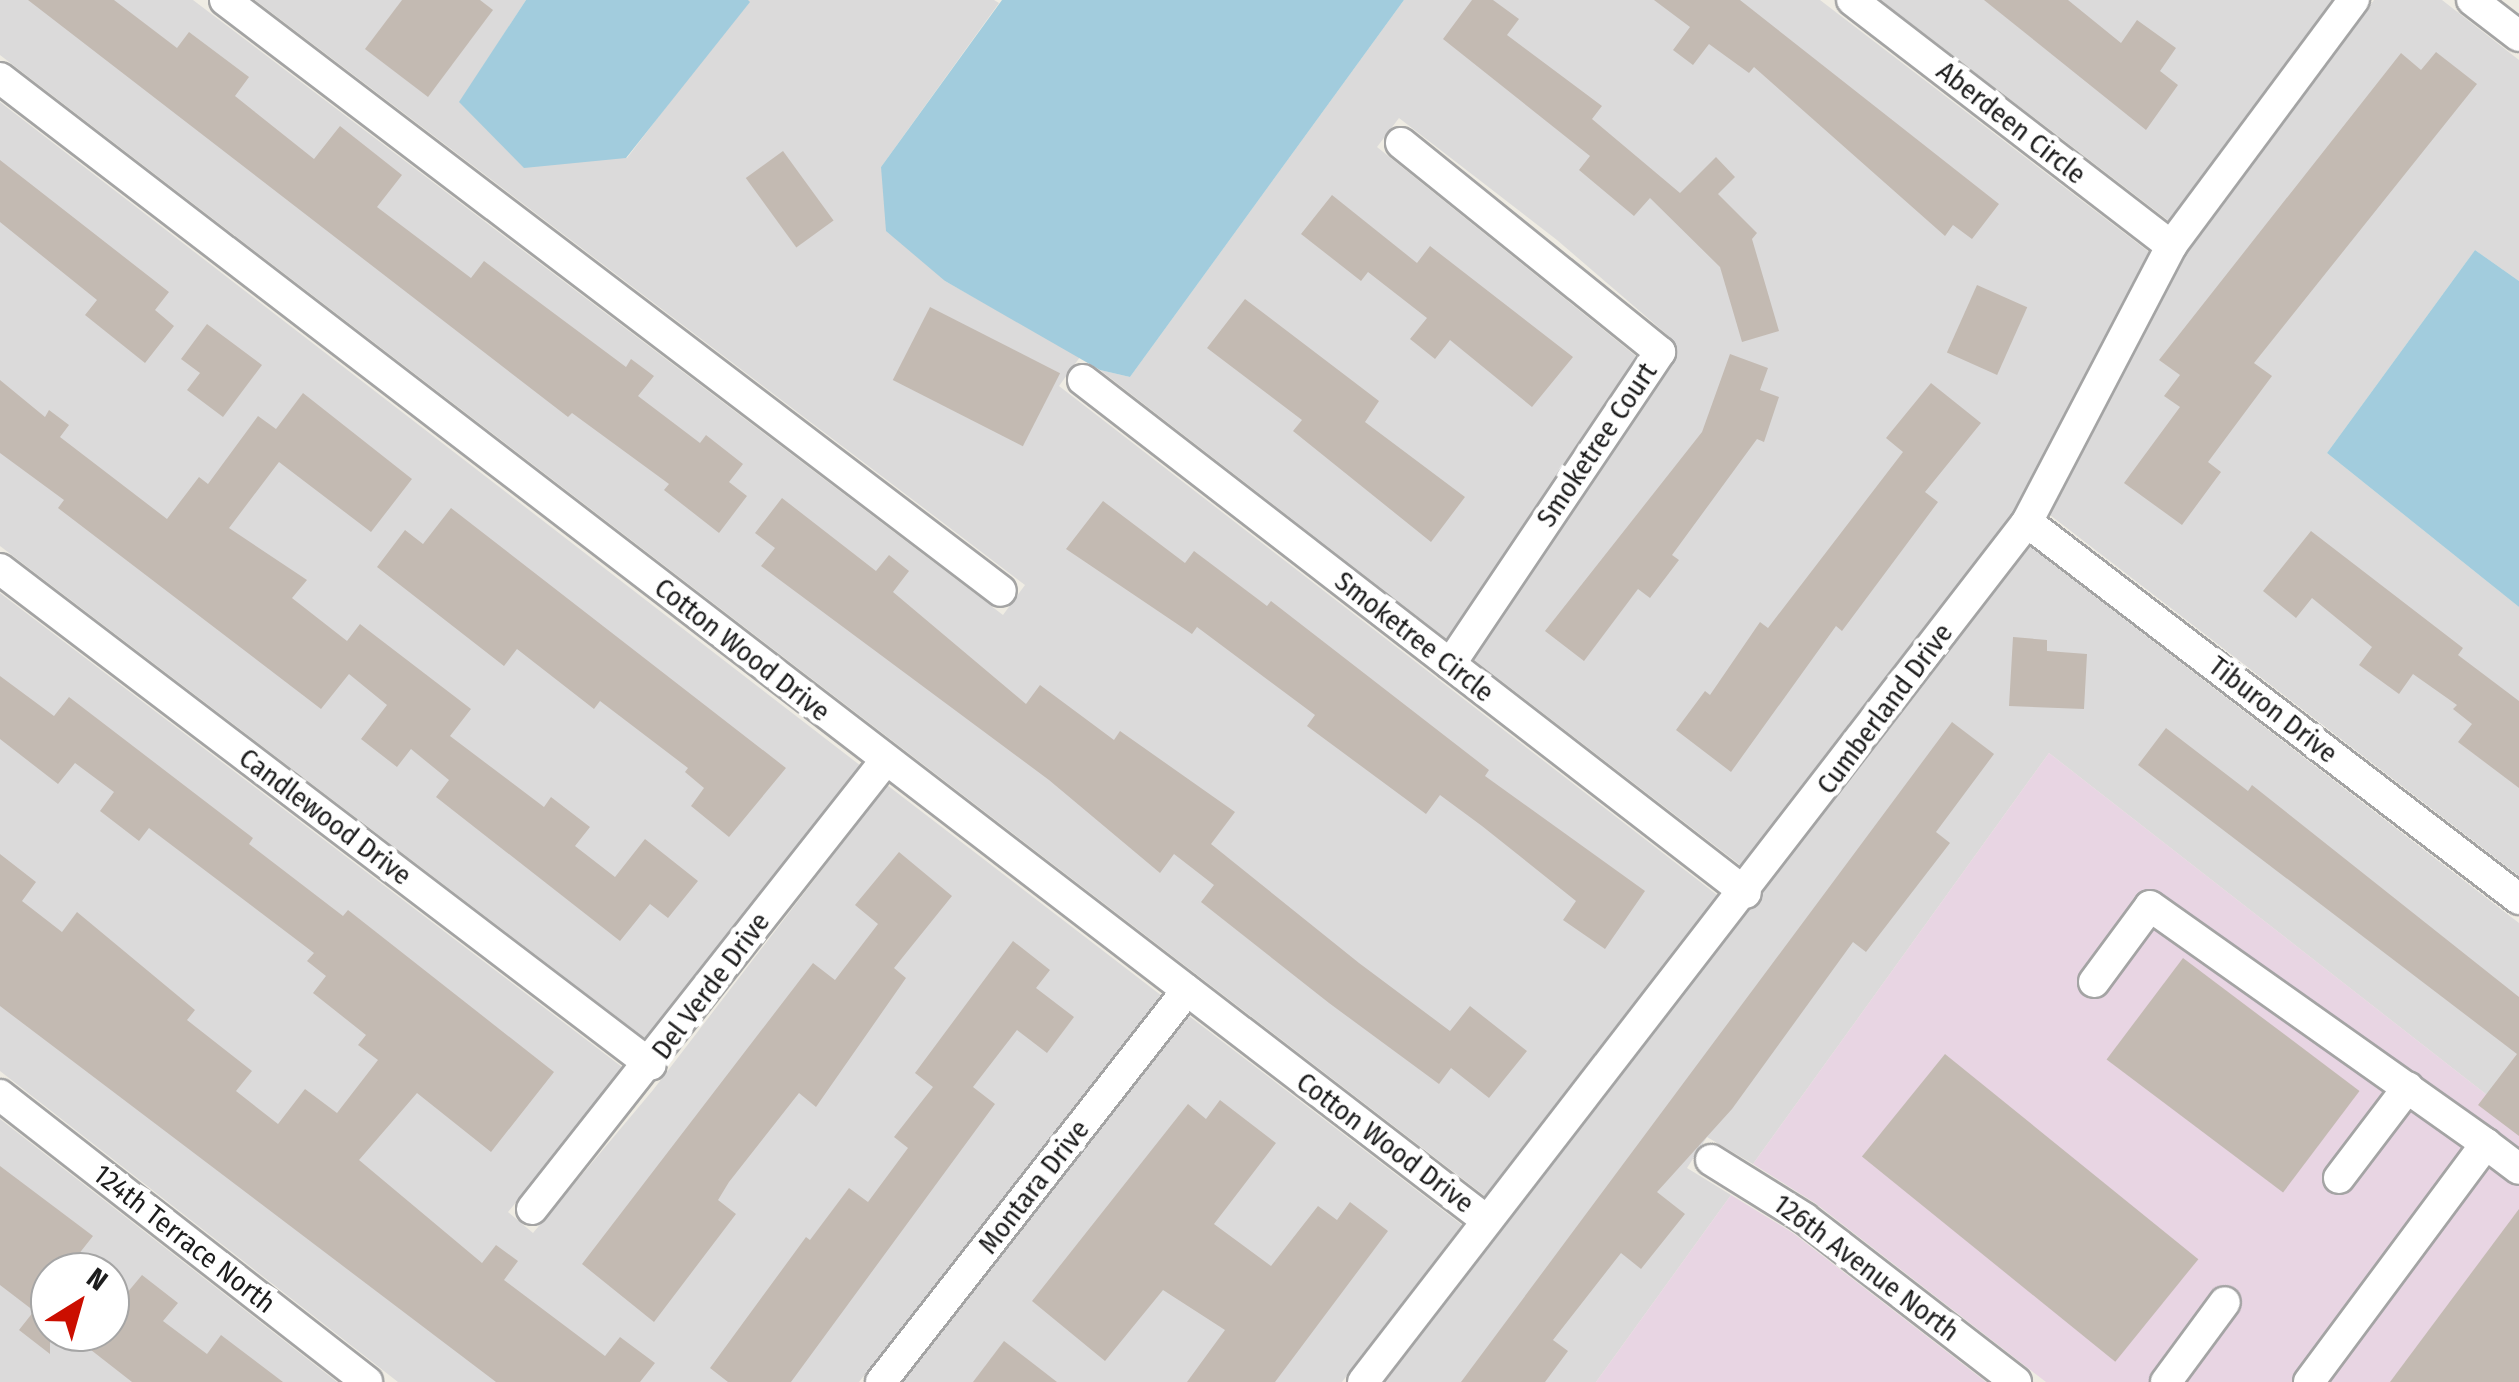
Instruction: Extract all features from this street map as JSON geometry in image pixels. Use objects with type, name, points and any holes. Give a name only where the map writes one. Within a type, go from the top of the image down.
[{"type":"street","points":[[225,0],[1001,591]]},
{"type":"street","name":"Aberdeen Circle","points":[[1852,0],[2171,246]]},
{"type":"street","name":"Cumberland Drive","points":[[1362,1382],[1746,893],[2028,522],[2171,246],[2354,0]]},
{"type":"street","points":[[2472,0],[2519,36]]},
{"type":"street","name":"Cotton Wood Drive","points":[[0,78],[1486,1220]]},
{"type":"street","name":"Smoketree Court","points":[[1401,143],[1660,352],[1450,664]]},
{"type":"street","name":"Smoketree Circle","points":[[1083,380],[1746,893]]},
{"type":"street","name":"Tiburon Drive","points":[[2028,522],[2519,899]]},
{"type":"street","name":"Candlewood Drive","points":[[0,569],[651,1066]]},
{"type":"street","name":"Del Verde Drive","points":[[532,1209],[651,1066],[885,760]]},
{"type":"street","points":[[2094,982],[2150,906],[2519,1169]]},
{"type":"street","name":"Montara Drive","points":[[880,1382],[1187,991]]},
{"type":"street","points":[[2338,1178],[2408,1088]]},
{"type":"street","name":"124th Terrace North","points":[[0,1095],[367,1382]]},
{"type":"street","points":[[2309,1382],[2486,1144]]},
{"type":"street","name":"126th Avenue North","points":[[1711,1160],[1804,1218],[2016,1382]]},
{"type":"street","points":[[2166,1382],[2225,1302]]},
{"type":"shaded area","points":[[0,0],[193,0],[1003,615],[1025,585],[255,0],[526,0],[460,102],[627,158],[748,0],[994,0],[999,3],[881,167],[945,281],[1080,357],[1059,386],[1721,898],[1485,1196],[0,55]]},
{"type":"shaded area","points":[[1404,0],[1820,0],[2149,252],[2013,513],[1744,868],[1473,659],[1674,361],[1671,338],[1557,240],[1399,118],[1377,147],[1637,357],[1447,639],[1100,370],[1130,377]]},
{"type":"shaded area","points":[[1881,0],[2333,0],[2169,221]]},
{"type":"shaded area","points":[[2374,0],[2442,0],[2519,60],[2519,281],[2475,250],[2327,453],[2519,607],[2519,876],[2050,515],[2185,254]]},
{"type":"shaded area","points":[[0,102],[861,766],[649,1041],[0,546]]},
{"type":"shaded area","points":[[2029,546],[2519,923],[2519,1120],[2049,753],[1753,1164],[1707,1137],[1687,1168],[1731,1195],[1596,1382],[1383,1382]]},
{"type":"shaded area","points":[[0,593],[626,1070],[508,1212],[533,1233],[653,1090],[887,785],[1162,996],[859,1382],[398,1382],[0,1071]]},
{"type":"shaded area","points":[[2049,753],[2519,1120],[2519,1382],[2046,1382],[1815,1203],[1753,1164]]},
{"type":"shaded area","points":[[1189,1016],[1462,1225],[1342,1382],[902,1382]]},
{"type":"shaded area","points":[[0,1119],[337,1382],[0,1382]]},
{"type":"shaded area","points":[[1731,1195],[1793,1233],[1986,1382],[1596,1382]]},
{"type":"water","points":[[526,0],[750,2],[626,158],[524,168],[459,102]]},
{"type":"water","points":[[1002,0],[1404,0],[1130,377],[1100,370],[945,281],[886,231],[881,167]]},
{"type":"water","points":[[2475,250],[2519,281],[2519,607],[2327,453]]},
{"type":"building","points":[[28,0],[114,0],[177,48],[189,32],[249,77],[235,96],[314,159],[340,126],[402,175],[377,207],[471,278],[484,261],[626,367],[631,359],[654,376],[638,396],[700,443],[706,435],[743,464],[729,482],[747,496],[719,533],[664,490],[669,484],[572,413],[568,417]]},
{"type":"building","points":[[402,0],[480,0],[493,10],[428,97],[365,49]]},
{"type":"building","points":[[1472,0],[1493,0],[1519,19],[1507,35],[1602,106],[1592,119],[1680,193],[1716,157],[1735,177],[1718,194],[1757,233],[1752,239],[1779,331],[1742,342],[1720,267],[1650,198],[1634,216],[1579,170],[1590,156],[1443,39]]},
{"type":"building","points":[[1654,0],[1740,0],[1999,204],[1972,239],[1953,225],[1945,236],[1754,67],[1749,73],[1709,44],[1693,65],[1673,50],[1690,27]]},
{"type":"building","points":[[1984,0],[2068,0],[2121,43],[2137,20],[2176,48],[2160,71],[2178,85],[2146,130]]},
{"type":"building","points":[[2436,52],[2477,84],[2254,363],[2272,376],[2208,462],[2221,472],[2182,525],[2124,483],[2180,407],[2164,396],[2180,375],[2159,360],[2401,53],[2421,70]]},
{"type":"building","points":[[783,151],[834,221],[796,248],[746,178]]},
{"type":"building","points":[[0,160],[169,292],[155,310],[174,326],[145,363],[85,315],[97,300],[0,222]]},
{"type":"building","points":[[1332,195],[1417,263],[1430,246],[1573,357],[1532,407],[1450,340],[1435,359],[1410,339],[1427,318],[1368,272],[1361,281],[1301,234]]},
{"type":"building","points":[[1977,285],[2027,307],[1997,375],[1947,353]]},
{"type":"building","points":[[1245,299],[1379,401],[1365,422],[1465,497],[1431,542],[1293,431],[1302,420],[1207,348]]},
{"type":"building","points":[[930,307],[1060,373],[1023,446],[893,380]]},
{"type":"building","points":[[207,324],[262,365],[223,417],[187,390],[200,373],[181,359]]},
{"type":"building","points":[[1730,354],[1768,368],[1760,390],[1779,397],[1764,442],[1757,439],[1672,555],[1679,560],[1650,598],[1638,589],[1584,661],[1545,631],[1702,432]]},
{"type":"building","points":[[0,380],[45,417],[49,410],[69,425],[60,437],[167,519],[199,477],[208,484],[258,416],[276,429],[303,393],[412,479],[371,532],[279,462],[229,528],[307,580],[292,598],[347,641],[360,624],[471,709],[450,736],[544,807],[551,797],[590,827],[575,846],[615,877],[645,839],[698,881],[668,918],[650,904],[620,941],[436,797],[449,780],[411,749],[397,767],[361,739],[387,705],[349,674],[321,709],[58,508],[64,500],[0,453]]},
{"type":"building","points":[[1931,383],[1981,423],[1925,492],[1938,502],[1842,631],[1836,626],[1731,772],[1676,730],[1705,691],[1710,695],[1760,622],[1768,628],[1903,452],[1886,438]]},
{"type":"building","points":[[782,498],[876,571],[889,555],[909,571],[893,592],[1026,704],[1040,685],[1114,740],[1120,731],[1235,812],[1211,844],[1450,1031],[1470,1006],[1527,1051],[1489,1098],[1451,1068],[1439,1084],[1329,1003],[1201,902],[1214,885],[1174,854],[1160,873],[1049,780],[761,566],[775,548],[755,533]]},
{"type":"building","points":[[1103,501],[1185,563],[1194,551],[1267,606],[1271,601],[1489,770],[1485,776],[1645,891],[1605,949],[1563,920],[1576,901],[1482,826],[1440,795],[1426,814],[1307,726],[1315,715],[1197,627],[1192,634],[1066,549]]},
{"type":"building","points":[[451,508],[786,768],[729,837],[691,806],[704,788],[685,772],[688,768],[600,701],[594,709],[517,649],[504,666],[377,567],[405,530],[423,544]]},
{"type":"building","points":[[2311,531],[2463,648],[2458,655],[2519,701],[2519,788],[2458,742],[2472,724],[2453,709],[2457,705],[2413,674],[2399,694],[2359,665],[2372,647],[2312,598],[2296,618],[2263,591]]},
{"type":"building","points":[[2013,637],[2047,640],[2047,651],[2087,654],[2084,709],[2009,706]]},
{"type":"building","points":[[0,676],[54,716],[69,697],[253,838],[249,844],[343,916],[348,910],[554,1072],[491,1152],[417,1093],[359,1160],[482,1263],[496,1245],[518,1261],[504,1280],[605,1356],[620,1337],[655,1363],[640,1382],[496,1382],[0,1006],[0,854],[36,882],[22,901],[62,932],[77,912],[195,1010],[187,1020],[252,1071],[236,1091],[278,1124],[305,1089],[337,1113],[378,1060],[358,1045],[366,1035],[313,993],[326,976],[307,961],[314,953],[149,828],[139,841],[100,811],[114,792],[75,763],[58,784],[0,739]]},
{"type":"building","points":[[1952,722],[1994,754],[1936,832],[1950,843],[1866,952],[1853,942],[1732,1109],[1657,1192],[1685,1214],[1641,1269],[1621,1253],[1553,1340],[1568,1351],[1545,1382],[1461,1382]]},
{"type":"building","points":[[2166,728],[2248,791],[2252,785],[2519,997],[2519,1136],[2478,1105],[2517,1054],[2138,765]]},
{"type":"building","points":[[899,852],[952,896],[894,968],[906,978],[816,1107],[799,1093],[729,1182],[718,1200],[736,1214],[654,1322],[582,1264],[813,963],[835,980],[878,924],[855,905]]},
{"type":"building","points":[[1013,941],[1050,970],[1036,988],[1074,1017],[1047,1053],[1017,1030],[973,1087],[995,1104],[791,1382],[728,1382],[710,1368],[806,1237],[810,1240],[849,1188],[868,1202],[908,1148],[894,1137],[933,1087],[915,1073]]},
{"type":"building","points":[[2183,958],[2359,1091],[2283,1192],[2107,1059]]},
{"type":"building","points":[[1945,1054],[2198,1259],[2115,1362],[1862,1157]]},
{"type":"building","points":[[1220,1100],[1276,1143],[1214,1224],[1271,1266],[1318,1206],[1337,1220],[1350,1202],[1388,1231],[1275,1382],[1187,1382],[1225,1330],[1163,1290],[1105,1361],[1032,1301],[1188,1104],[1206,1119]]},
{"type":"building","points":[[0,1166],[93,1236],[80,1252],[30,1252],[30,1308],[0,1285]]},
{"type":"building","points":[[2519,1209],[2519,1382],[2390,1382]]},
{"type":"building","points":[[142,1275],[178,1303],[163,1321],[207,1354],[221,1335],[283,1382],[132,1382],[94,1352],[130,1352],[130,1289]]},
{"type":"building","points":[[30,1316],[30,1339],[19,1330]]},
{"type":"building","points":[[1004,1341],[1057,1382],[973,1382]]}]
